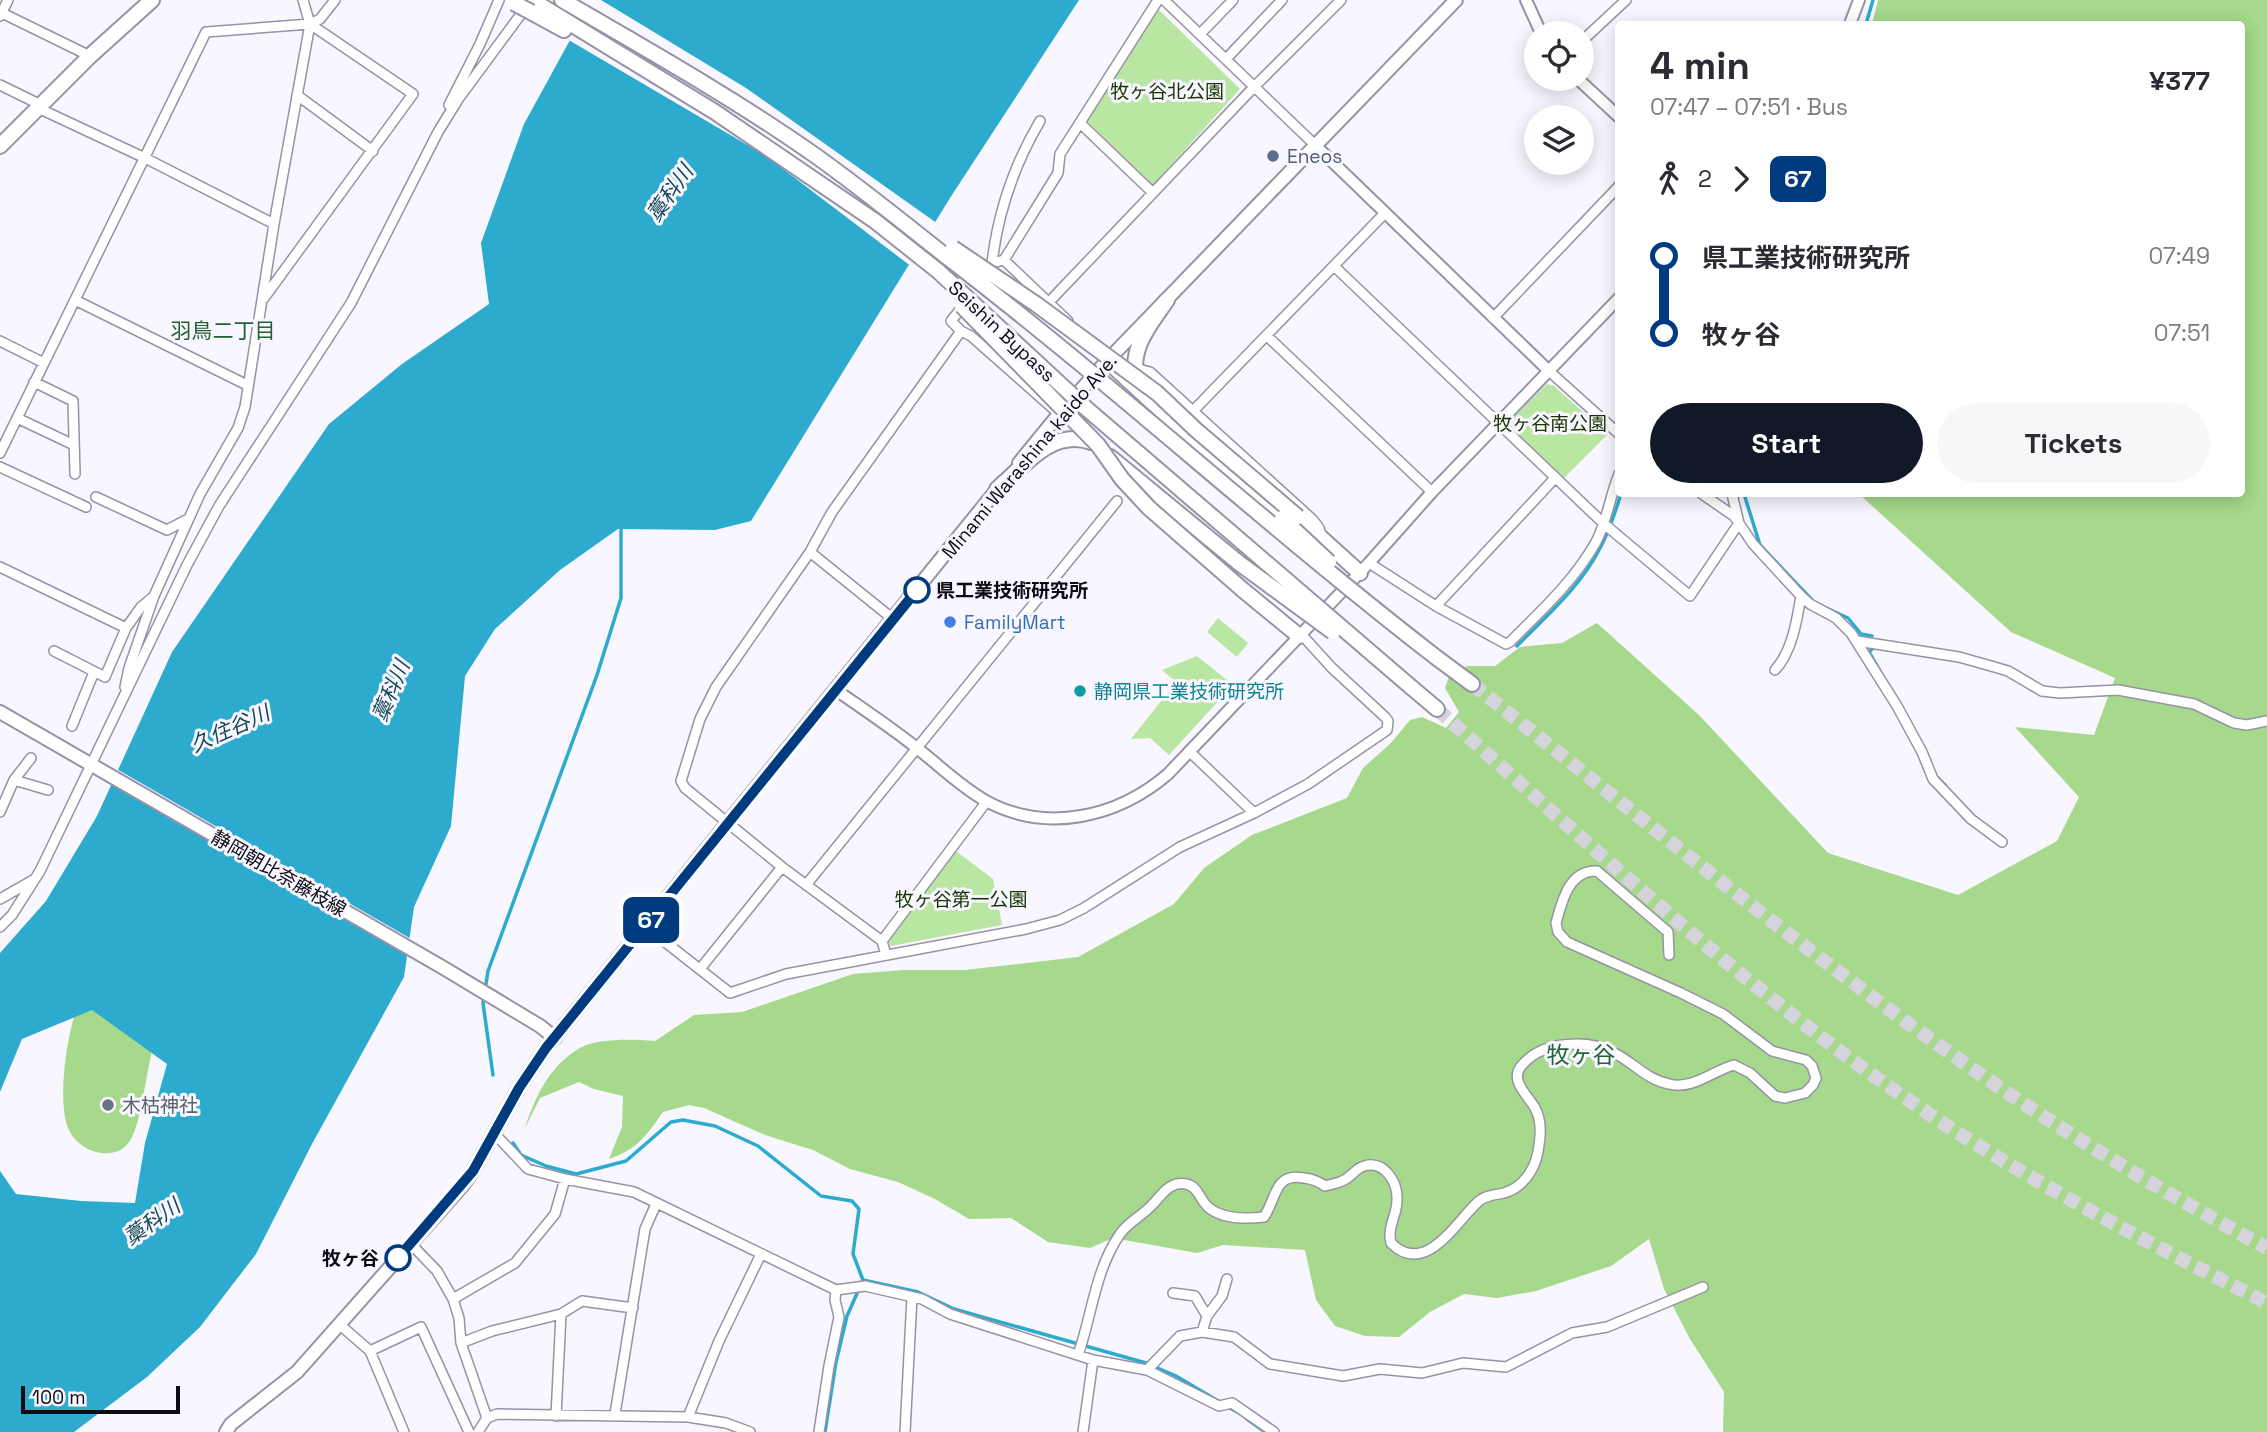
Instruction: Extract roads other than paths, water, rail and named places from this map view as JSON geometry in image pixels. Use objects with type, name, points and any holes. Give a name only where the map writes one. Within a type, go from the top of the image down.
[{"type":"highway","points":[[0,146],[152,0]]},
{"type":"highway","points":[[509,0],[656,77]]},
{"type":"highway","name":"Seishin Bypass","points":[[562,0],[670,63],[814,155],[863,190],[1023,316],[1357,596],[1472,684]]},
{"type":"highway","points":[[581,0],[670,63]]},
{"type":"highway","name":"Seishin Bypass","points":[[529,3],[715,113],[874,221],[938,271],[1087,409],[1437,709]]},
{"type":"highway","points":[[863,190],[1026,297],[1124,368],[1157,393],[1321,537],[1365,568]]},
{"type":"highway","points":[[847,203],[971,315],[1098,445],[1122,479],[1150,509],[1243,590],[1300,635]]},
{"type":"highway","points":[[1142,393],[1135,368],[1138,345],[1167,300]]},
{"type":"highway","points":[[1107,361],[1437,658]]},
{"type":"highway","points":[[1059,414],[1239,563],[1411,687]]},
{"type":"highway","points":[[997,489],[1052,443],[1074,438],[1091,442]]},
{"type":"main road","name":"Minami Warashina kaido Ave.","points":[[226,1432],[231,1424],[297,1372],[473,1171],[533,1065],[1059,414],[1456,0]]},
{"type":"main road","name":"静岡朝比奈藤枝線","points":[[0,712],[442,967],[540,1026],[555,1038]]},
{"type":"street","points":[[8,0],[1,15],[90,57]]},
{"type":"street","points":[[121,704],[128,668],[154,596],[200,494],[238,428],[245,407],[310,24],[303,0]]},
{"type":"street","points":[[0,453],[206,32],[310,24],[320,19],[335,0]]},
{"type":"street","points":[[438,132],[499,0]]},
{"type":"street","points":[[1040,121],[1016,171],[999,218],[992,263],[1004,260],[1058,173],[1060,155],[1158,0]]},
{"type":"street","points":[[1164,0],[1493,318],[1615,430]]},
{"type":"street","points":[[1200,34],[1233,0]]},
{"type":"street","points":[[1226,59],[1282,0]]},
{"type":"street","points":[[1049,302],[1341,0]]},
{"type":"street","points":[[1526,0],[1536,21]]},
{"type":"street","points":[[1594,30],[1626,0]]},
{"type":"street","points":[[1851,21],[1858,0]]},
{"type":"street","points":[[0,927],[12,915],[36,878],[94,766],[187,565],[219,506],[351,303],[438,132],[459,97],[529,3]]},
{"type":"street","points":[[263,300],[413,94],[310,24]]},
{"type":"street","points":[[0,85],[274,224]]},
{"type":"street","points":[[1591,91],[1615,113]]},
{"type":"street","points":[[297,95],[373,151]]},
{"type":"street","points":[[1080,123],[1153,193]]},
{"type":"street","points":[[1493,318],[1615,190]]},
{"type":"street","points":[[1193,411],[1385,214]]},
{"type":"street","points":[[1004,260],[1107,361]]},
{"type":"street","points":[[1335,267],[1603,523],[1690,596],[1739,523],[1733,497]]},
{"type":"street","points":[[75,300],[247,385]]},
{"type":"street","points":[[836,690],[987,802],[1051,819],[1088,816],[1118,806],[1144,793],[1190,752],[1365,568],[1432,492],[1615,302]]},
{"type":"street","points":[[959,311],[951,321],[1059,414]]},
{"type":"street","points":[[886,956],[882,941],[728,824],[681,784],[682,775],[700,719],[716,687],[810,552],[832,512],[961,331]]},
{"type":"street","points":[[1267,336],[1432,492]]},
{"type":"street","points":[[0,341],[44,363]]},
{"type":"street","points":[[1135,368],[1150,372],[1313,520],[1320,528],[1321,537]]},
{"type":"street","points":[[34,382],[73,401],[75,474]]},
{"type":"street","points":[[17,418],[74,445]]},
{"type":"street","points":[[0,467],[86,507]]},
{"type":"street","points":[[1436,606],[1555,478]]},
{"type":"street","points":[[1365,568],[1506,644],[1566,585],[1596,542],[1615,486]]},
{"type":"street","points":[[96,497],[167,530],[188,519]]},
{"type":"street","points":[[1707,497],[1725,509],[1739,523],[1754,544],[1801,596],[1836,618],[1857,641],[1922,752],[1933,779],[1971,819],[2002,842]]},
{"type":"street","points":[[806,885],[1117,501]]},
{"type":"street","points":[[810,552],[893,619]]},
{"type":"street","points":[[0,567],[126,628]]},
{"type":"street","points":[[54,651],[104,677],[126,628],[141,607],[154,596]]},
{"type":"street","points":[[1775,670],[1782,663],[1801,596]]},
{"type":"street","points":[[646,926],[730,993],[786,974],[1026,929],[1059,920],[1084,908],[1180,847],[1254,813],[1308,784],[1387,730],[1389,725],[1385,717],[1300,635]]},
{"type":"street","points":[[1857,641],[1959,657],[2008,671],[2042,691],[2060,693],[2118,690],[2194,704],[2234,723],[2247,725],[2267,721]]},
{"type":"street","points":[[72,726],[94,672]]},
{"type":"street","points":[[1190,752],[1254,813]]},
{"type":"street","points":[[0,812],[14,780],[31,758]]},
{"type":"street","points":[[14,780],[48,790]]},
{"type":"street","points":[[882,941],[987,802]]},
{"type":"street","points":[[700,968],[782,867]]},
{"type":"street","points":[[1079,1353],[1106,1256],[1122,1231],[1171,1186],[1187,1184],[1216,1212],[1247,1219],[1265,1217],[1277,1188],[1288,1177],[1316,1180],[1325,1186],[1340,1182],[1365,1165],[1376,1165],[1384,1170],[1395,1185],[1398,1198],[1390,1227],[1391,1243],[1404,1252],[1414,1253],[1440,1244],[1480,1200],[1513,1190],[1522,1184],[1539,1147],[1540,1121],[1535,1107],[1527,1099],[1517,1080],[1519,1068],[1535,1054],[1556,1046],[1580,1044],[1600,1047],[1615,1053],[1652,1078],[1670,1085],[1696,1083],[1720,1069],[1734,1065],[1750,1073],[1775,1096],[1795,1097],[1805,1093],[1813,1085],[1815,1071],[1806,1060],[1772,1051],[1723,1014],[1567,942],[1561,937],[1556,923],[1570,885],[1580,874],[1597,871],[1668,932],[1669,955]]},
{"type":"street","points":[[0,899],[36,878]]},
{"type":"street","points":[[494,1132],[528,1169],[565,1180],[634,1192],[836,1290],[864,1286],[922,1299],[950,1314],[1079,1353],[1093,1360],[1147,1370],[1219,1406],[1232,1403],[1274,1432]]},
{"type":"street","points":[[453,1299],[515,1263],[555,1214],[565,1180]]},
{"type":"street","points":[[615,1415],[645,1228],[656,1204]]},
{"type":"street","points":[[411,1244],[437,1271],[453,1299],[459,1318],[461,1343],[487,1418]]},
{"type":"street","points":[[688,1417],[719,1341],[761,1254]]},
{"type":"street","points":[[1202,1332],[1207,1316],[1222,1296],[1227,1279]]},
{"type":"street","points":[[1147,1370],[1180,1336],[1202,1332],[1234,1337],[1270,1364],[1343,1376],[1380,1368],[1422,1373],[1463,1363],[1506,1367],[1572,1333],[1607,1327],[1703,1287]]},
{"type":"street","points":[[819,1432],[839,1317],[836,1290]]},
{"type":"street","points":[[1174,1293],[1195,1296],[1207,1316]]},
{"type":"street","points":[[905,1432],[912,1297]]},
{"type":"street","points":[[461,1343],[492,1331],[561,1314],[582,1301],[633,1308]]},
{"type":"street","points":[[556,1416],[561,1314]]},
{"type":"street","points":[[339,1324],[370,1351],[404,1432]]},
{"type":"street","points":[[370,1351],[421,1327],[469,1432]]},
{"type":"street","points":[[1083,1432],[1093,1360]]},
{"type":"street","points":[[478,1432],[487,1418],[497,1414],[688,1417],[726,1423],[750,1432]]},
{"type":"water","points":[[592,0],[1079,0],[950,198],[751,521],[715,530],[618,529],[560,570],[495,629],[465,676],[451,826],[414,907],[404,977],[312,1144],[256,1254],[200,1327],[147,1377],[74,1432],[0,1432],[0,1171],[16,1194],[135,1203],[145,1143],[167,1064],[92,1010],[22,1039],[0,1092],[0,953],[46,901],[97,816],[172,652],[329,424],[402,364],[489,304],[481,243],[524,124]]},
{"type":"waterway","points":[[1867,21],[1873,0]]},
{"type":"waterway","points":[[1517,646],[1562,601],[1591,564],[1606,536],[1620,497]]},
{"type":"waterway","points":[[1745,497],[1760,545],[1815,603]]},
{"type":"waterway","points":[[493,1075],[483,1003],[488,971],[597,675],[621,598],[621,524]]},
{"type":"waterway","points":[[1822,606],[1848,618],[1861,634],[1872,636]]},
{"type":"waterway","points":[[1877,648],[1869,652],[1880,671]]},
{"type":"waterway","points":[[1938,778],[1945,785]]},
{"type":"waterway","points":[[513,1143],[521,1155],[546,1166],[576,1174],[626,1161],[671,1122],[683,1120],[715,1126],[758,1146],[821,1196],[852,1201],[859,1209],[853,1254],[863,1280],[847,1316],[836,1362],[825,1432]]},
{"type":"waterway","points":[[863,1280],[918,1292],[954,1309],[1146,1363],[1176,1376],[1220,1402]]},
{"type":"waterway","points":[[1226,1406],[1241,1414]]},
{"type":"waterway","points":[[1247,1419],[1265,1432]]},
{"type":"tunnel","points":[[1472,684],[1776,925],[1964,1063],[2113,1160],[2267,1248]]},
{"type":"tunnel","points":[[1437,709],[1678,922],[1868,1072],[1975,1144],[2057,1192],[2267,1303]]},
{"type":"place","name":"Eneos","points":[[1273,156]]},
{"type":"place","name":"県工業技術研究所","points":[[917,590]]},
{"type":"place","name":"FamilyMart","points":[[950,622]]},
{"type":"place","name":"静岡県工業技術研究所","points":[[1080,691]]},
{"type":"place","name":"木枯神社","points":[[108,1105]]},
{"type":"place","name":"牧ヶ谷","points":[[398,1258]]},
{"type":"district","name":"羽鳥二丁目","points":[[223,331]]},
{"type":"district","name":"牧ヶ谷","points":[[1581,1055]]},
{"type":"park label","name":"牧ヶ谷北公園","points":[[1167,91]]},
{"type":"park label","name":"牧ヶ谷南公園","points":[[1550,423]]},
{"type":"park label","name":"牧ヶ谷第一公園","points":[[961,899]]},
{"type":"water label","name":"藁科川","points":[[670,193]]},
{"type":"water label","name":"藁科川","points":[[391,691]]},
{"type":"water label","name":"久住谷川","points":[[230,729]]},
{"type":"water label","name":"藁科川","points":[[152,1222]]}]
